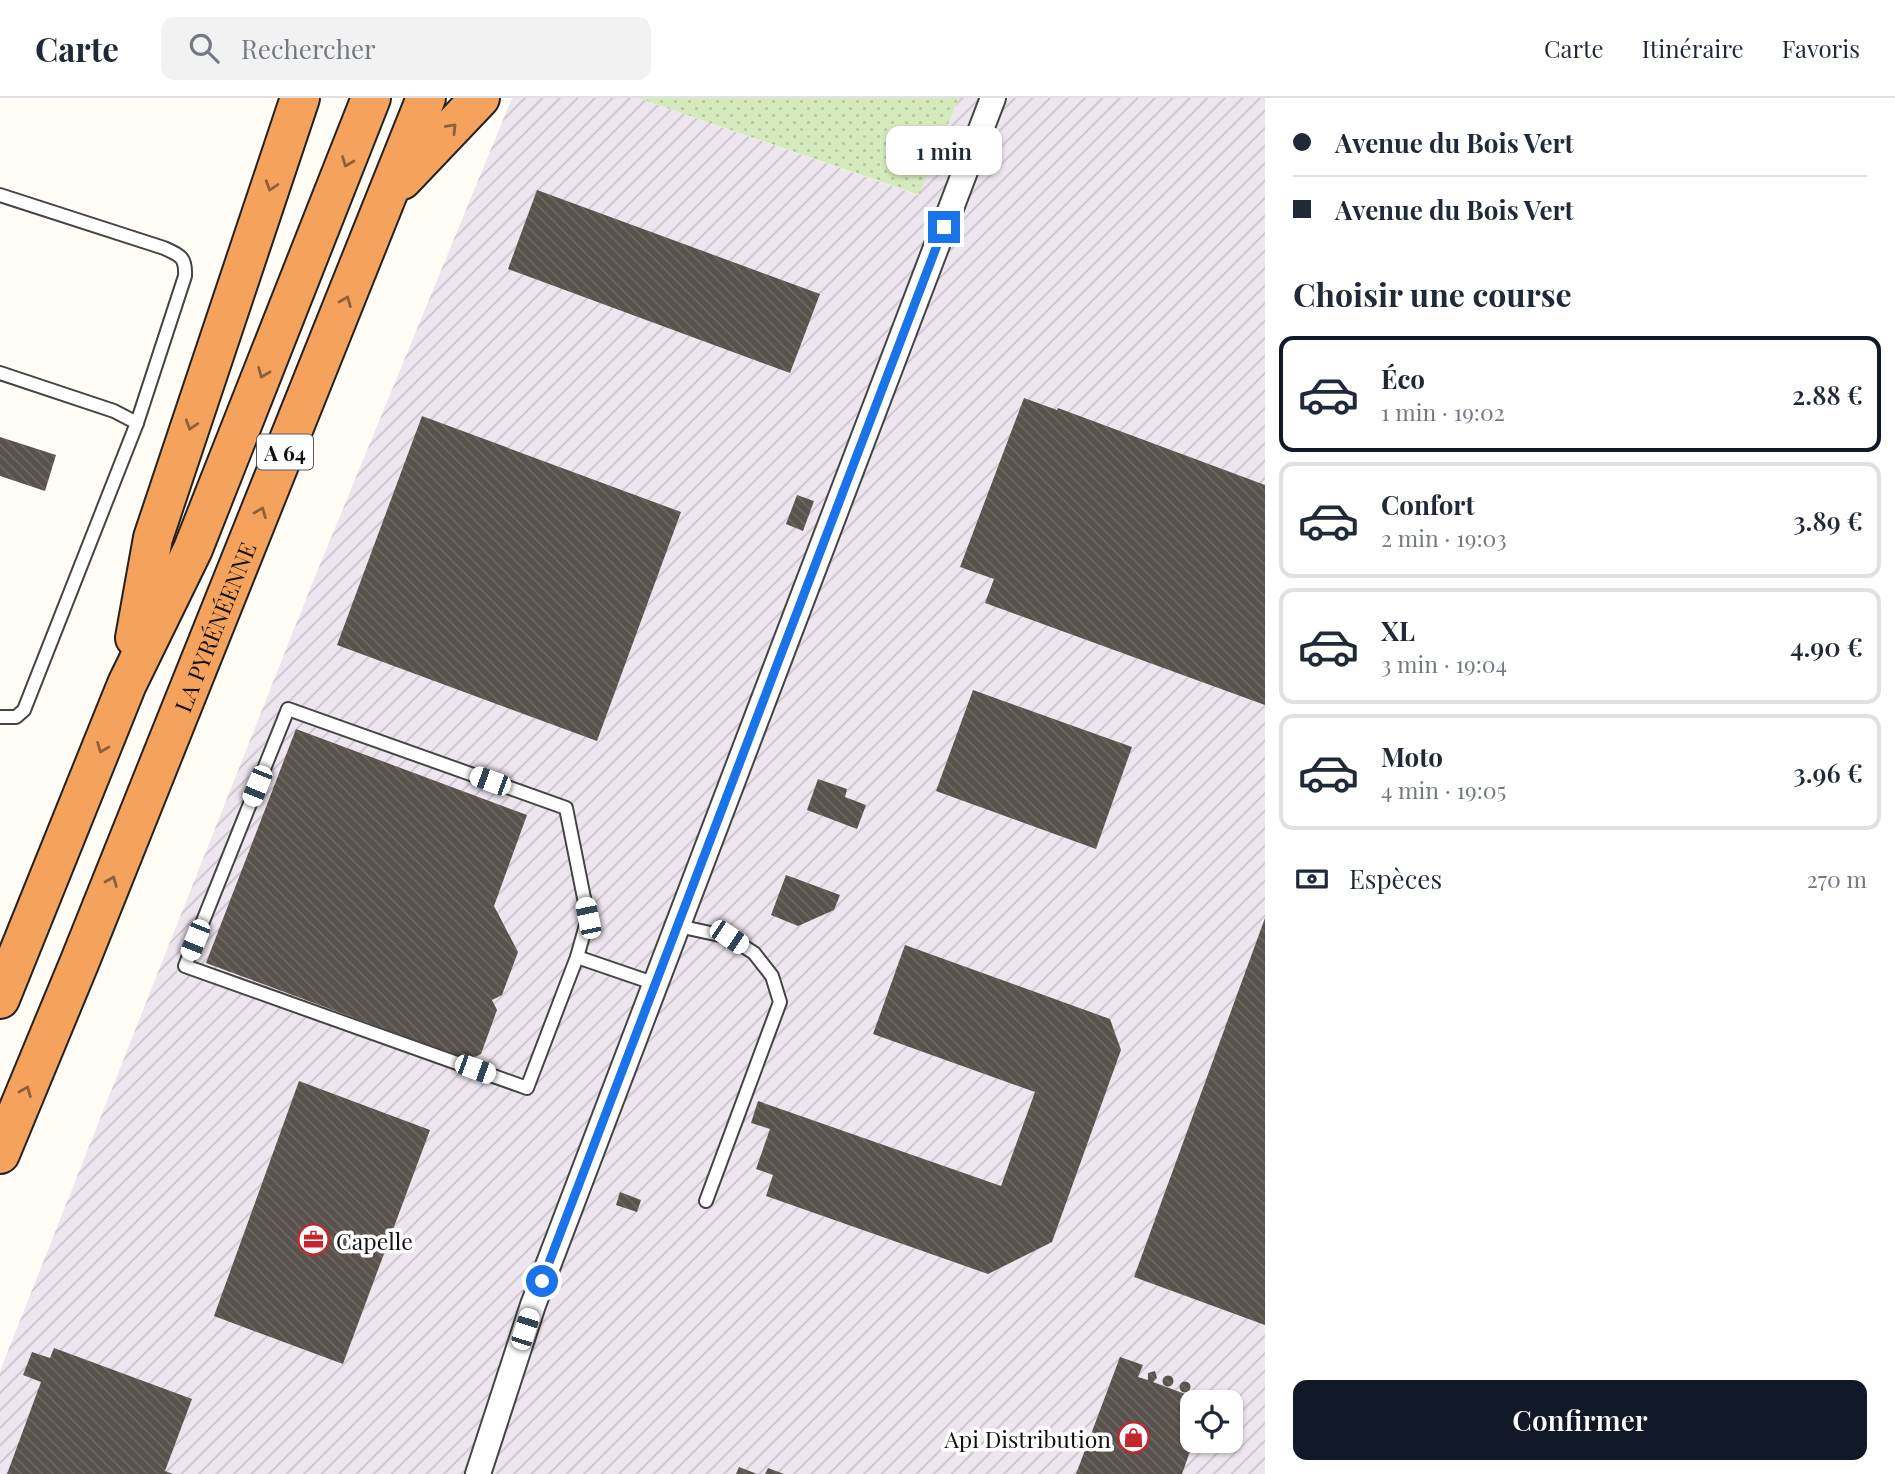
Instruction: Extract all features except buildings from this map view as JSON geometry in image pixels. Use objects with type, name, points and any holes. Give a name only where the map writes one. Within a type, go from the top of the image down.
[{"type":"highway","points":[[127,684],[153,538],[300,98]]},
{"type":"highway","name":"A 64","points":[[0,999],[127,684],[193,549],[371,98]]},
{"type":"highway","name":"LA PYRÉNÉENNE","points":[[0,1154],[390,193],[426,98]]},
{"type":"highway","points":[[390,193],[480,98]]},
{"type":"street","points":[[478,1474],[533,1306],[993,98]]},
{"type":"lane","points":[[0,195],[164,248],[179,255],[185,266],[185,276],[137,423],[24,710],[16,717],[0,717]]},
{"type":"lane","points":[[0,373],[114,411],[137,423]]},
{"type":"lane","points":[[288,709],[566,808],[588,918],[577,957],[527,1088],[185,966],[288,709]]},
{"type":"lane","points":[[678,926],[729,937],[754,953],[772,976],[780,1002],[706,1201]]},
{"type":"lane","points":[[577,957],[656,984]]},
{"type":"shaded area","points":[[512,98],[638,98],[918,195],[959,98],[1265,98],[1265,1474],[0,1474],[0,1371],[312,584]]},
{"type":"green space","points":[[638,98],[959,98],[919,195]]},
{"type":"place","name":"Capelle","points":[[313,1240]]},
{"type":"place","name":"Api Distribution","points":[[1134,1438]]},
{"type":"route","points":[[542,1281],[944,227]]}]
